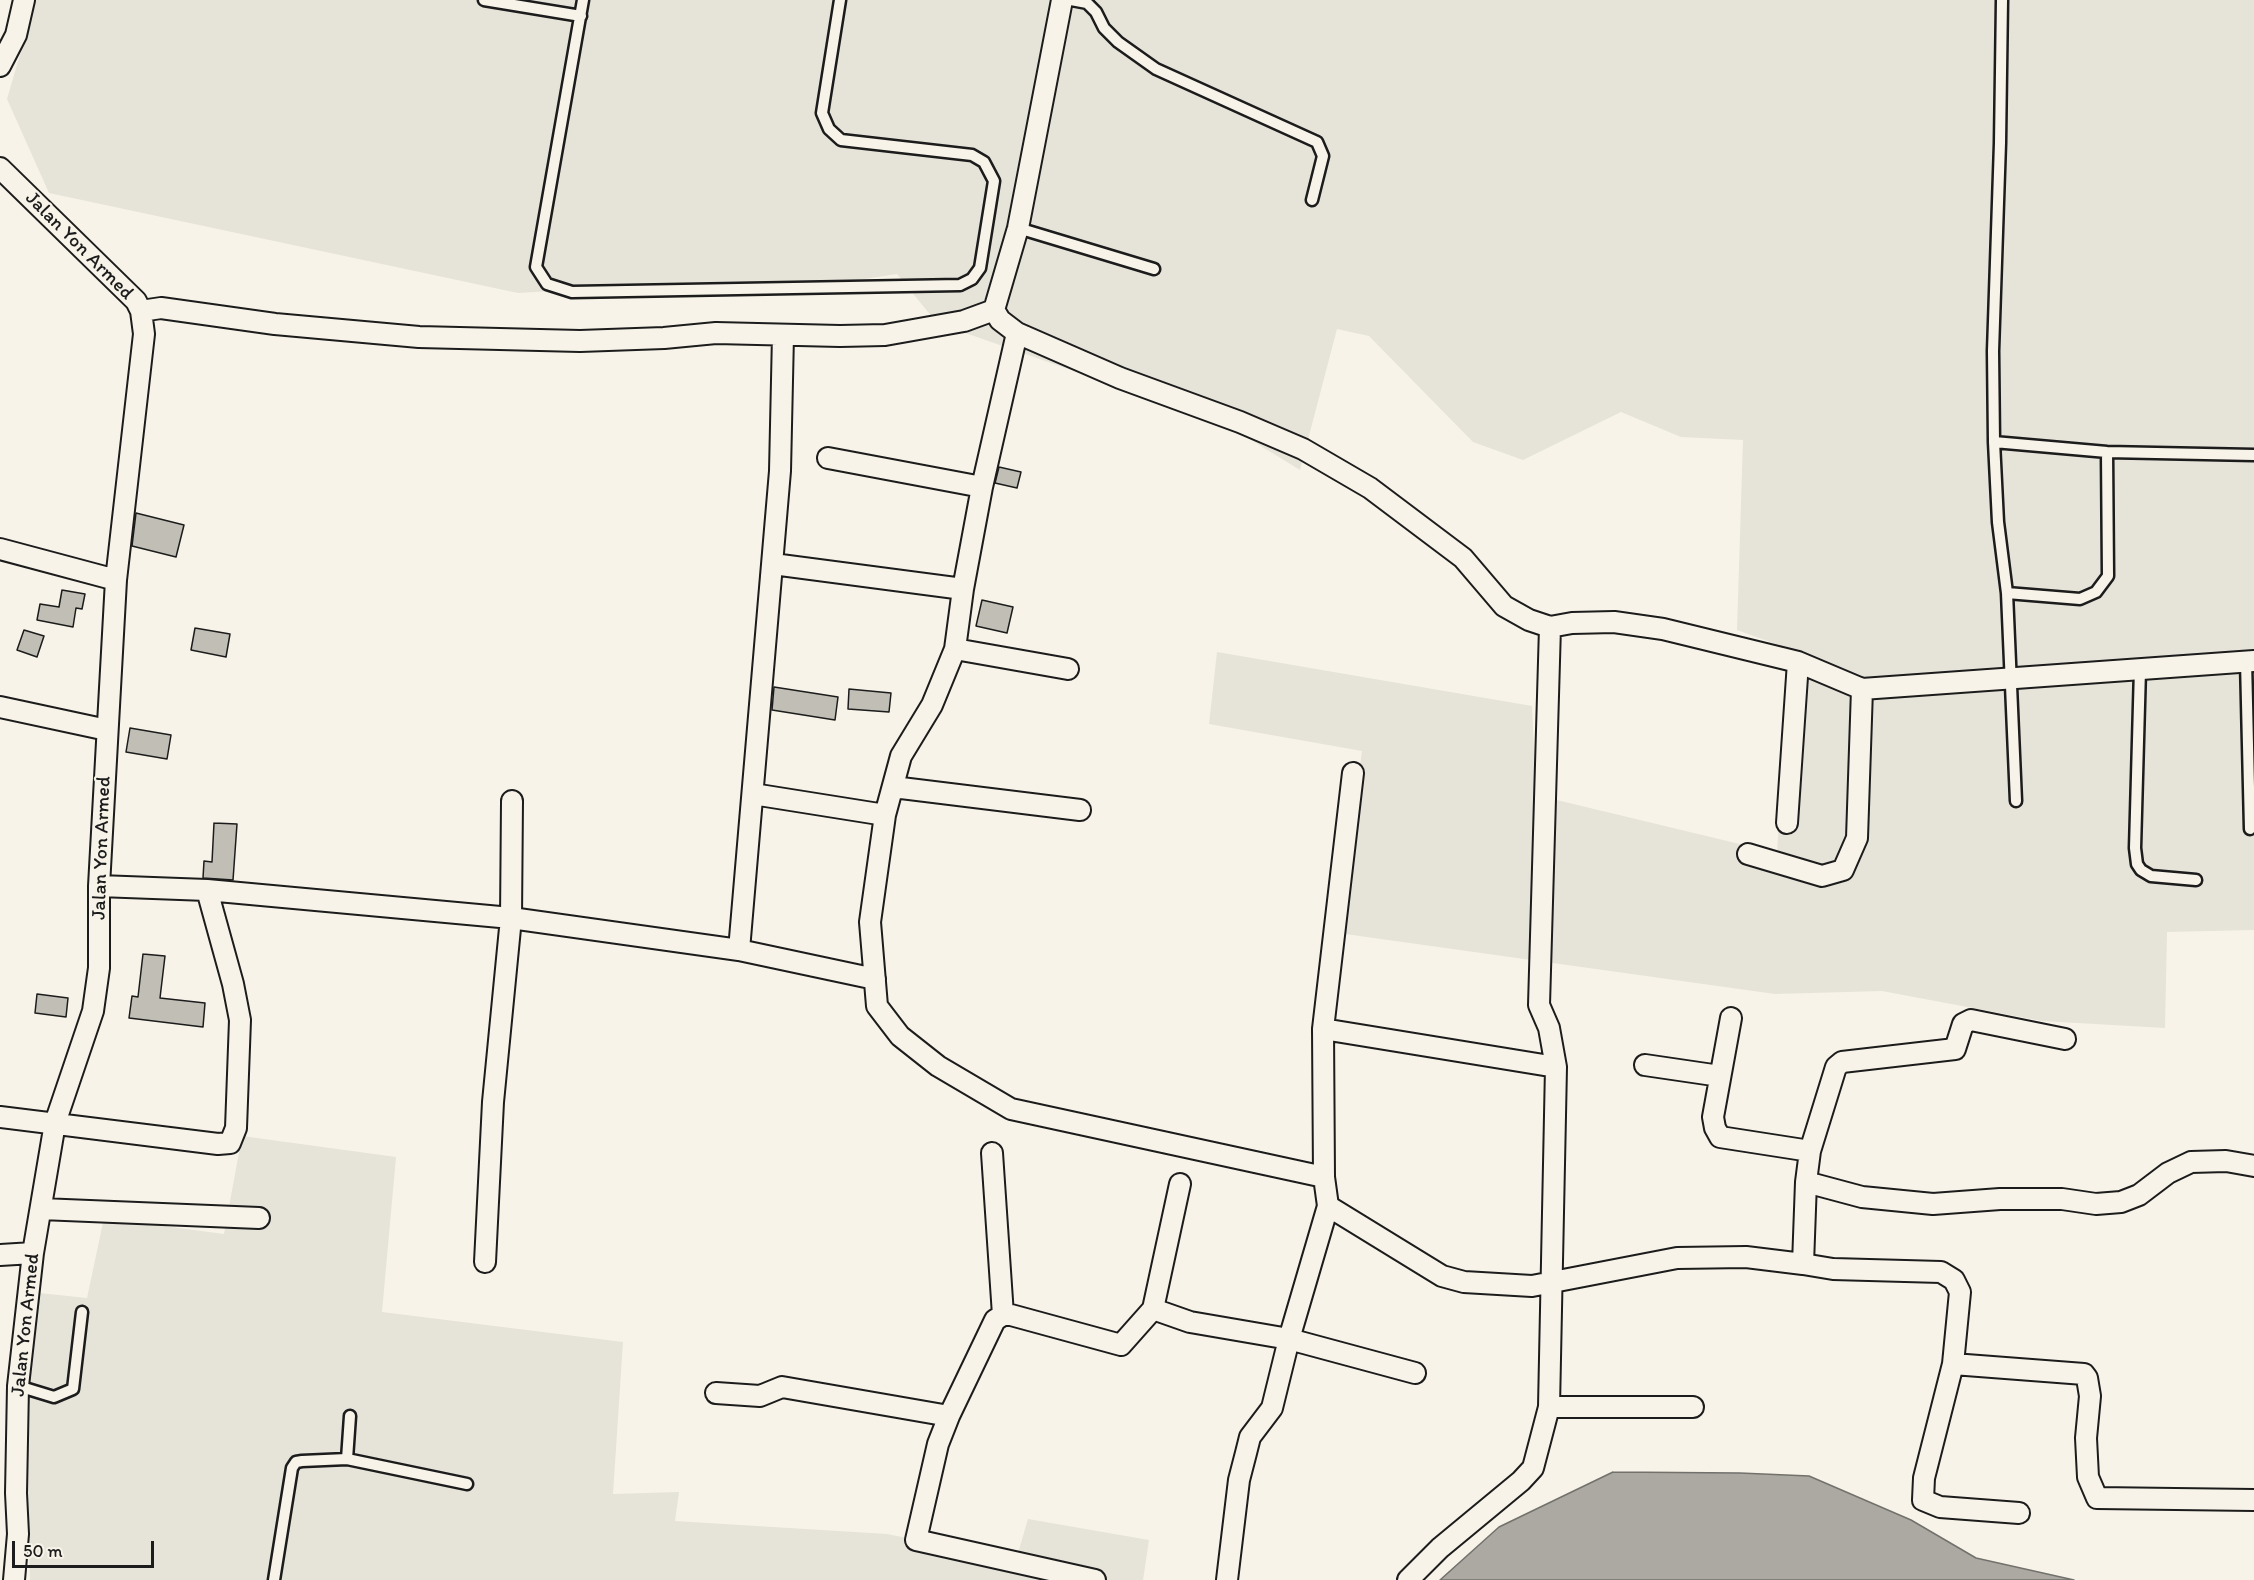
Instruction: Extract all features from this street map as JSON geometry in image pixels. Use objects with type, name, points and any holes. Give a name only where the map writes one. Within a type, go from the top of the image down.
[{"type":"street","points":[[0,66],[16,35],[24,0]]},
{"type":"street","points":[[1062,0],[1018,228],[994,310],[1000,320],[1017,333],[1120,378],[1240,422],[1304,449],[1370,488],[1463,558],[1504,606],[1529,620],[1550,627],[1572,623],[1614,622],[1663,629],[1797,662],[1862,689],[2250,661]]},
{"type":"street","name":"Jalan Yon Armed","points":[[0,168],[136,301],[141,310],[144,334],[116,580],[99,886],[99,968],[93,1011],[55,1123],[33,1253],[8,1492],[18,1534],[14,1580]]},
{"type":"street","points":[[141,310],[161,308],[275,324],[419,337],[580,341],[664,338],[716,333],[885,335],[964,321],[994,310]]},
{"type":"street","points":[[1017,333],[982,488],[963,589],[955,649],[932,705],[901,756],[885,815],[870,922],[878,1006],[900,1036],[938,1066],[1011,1109],[1324,1177]]},
{"type":"street","points":[[739,950],[780,471],[783,335]]},
{"type":"street","points":[[828,458],[982,488]]},
{"type":"street","points":[[0,549],[116,580]]},
{"type":"street","points":[[773,564],[963,589]]},
{"type":"street","points":[[1408,1580],[1440,1548],[1521,1481],[1533,1468],[1549,1407],[1556,1067],[1549,1028],[1539,1005],[1550,627]]},
{"type":"street","points":[[955,649],[1068,669]]},
{"type":"street","points":[[1787,823],[1797,662]]},
{"type":"street","points":[[1748,854],[1822,876],[1843,870],[1857,837],[1862,689]]},
{"type":"street","points":[[0,707],[107,730]]},
{"type":"street","points":[[1227,1580],[1239,1480],[1250,1437],[1272,1408],[1328,1206],[1324,1177],[1323,1029],[1353,773]]},
{"type":"street","points":[[893,787],[1080,810]]},
{"type":"street","points":[[753,794],[885,815]]},
{"type":"street","points":[[485,1262],[493,1102],[511,918],[512,801]]},
{"type":"street","points":[[99,886],[207,890],[511,918],[739,950],[875,978]]},
{"type":"street","points":[[0,1117],[218,1144],[230,1143],[236,1128],[240,1020],[233,984],[207,890]]},
{"type":"street","points":[[1731,1018],[1713,1117],[1720,1137],[1810,1151]]},
{"type":"street","points":[[1803,1264],[1806,1182],[1810,1151],[1836,1067],[1842,1062],[1955,1049],[1963,1024],[1971,1020],[2065,1039]]},
{"type":"street","points":[[1323,1029],[1556,1067]]},
{"type":"street","points":[[1645,1065],[1720,1076]]},
{"type":"street","points":[[992,1153],[1003,1315]]},
{"type":"street","points":[[1806,1182],[1862,1197],[1933,1204],[2000,1199],[2062,1199],[2096,1204],[2121,1202],[2139,1195],[2168,1173],[2191,1162],[2226,1161],[2254,1167]]},
{"type":"street","points":[[1095,1580],[916,1540],[939,1444],[949,1416],[995,1320],[1003,1315],[1011,1315],[1121,1345],[1153,1309],[1180,1184]]},
{"type":"street","points":[[1328,1206],[1442,1276],[1464,1282],[1532,1286],[1550,1284],[1677,1258],[1746,1257],[1833,1269],[1941,1272],[1954,1280],[1960,1292],[1953,1364],[1924,1478],[1923,1500],[1940,1507],[2019,1513]]},
{"type":"street","points":[[40,1209],[259,1218]]},
{"type":"street","points":[[0,1255],[33,1253]]},
{"type":"street","points":[[1153,1309],[1190,1322],[1289,1340],[1415,1373]]},
{"type":"street","points":[[1953,1364],[2084,1374],[2087,1378],[2090,1396],[2086,1438],[2088,1477],[2097,1498],[2254,1500]]},
{"type":"street","points":[[716,1393],[760,1396],[782,1387],[949,1416]]},
{"type":"street","points":[[1549,1407],[1693,1407]]},
{"type":"lane","points":[[484,0],[581,16]]},
{"type":"lane","points":[[583,0],[536,267],[547,284],[572,292],[960,285],[972,279],[980,268],[994,181],[984,162],[972,155],[841,140],[829,129],[822,113],[840,0]]},
{"type":"lane","points":[[1071,0],[1087,3],[1096,12],[1104,28],[1118,42],[1156,69],[1317,142],[1323,156],[1312,200]]},
{"type":"lane","points":[[2002,0],[1993,351],[1994,442],[1998,522],[2007,593],[2016,801]]},
{"type":"lane","points":[[1018,228],[1154,269]]},
{"type":"lane","points":[[1994,442],[2107,452],[2254,455]]},
{"type":"lane","points":[[2007,593],[2080,599],[2096,592],[2108,576],[2107,452]]},
{"type":"lane","points":[[2250,661],[2250,829]]},
{"type":"lane","points":[[2140,669],[2135,848],[2137,864],[2141,870],[2151,876],[2196,880]]},
{"type":"lane","points":[[18,1386],[54,1397],[73,1389],[82,1312]]},
{"type":"lane","points":[[347,1459],[350,1416]]},
{"type":"lane","points":[[274,1580],[292,1468],[296,1462],[347,1459],[467,1484]]},
{"type":"shaded area","points":[[36,0],[2254,0],[2254,930],[2167,932],[2165,1028],[2042,1021],[1882,991],[1775,994],[1338,933],[1362,751],[1209,724],[1217,652],[1532,706],[1536,795],[1777,853],[1790,649],[1737,630],[1743,440],[1681,437],[1621,412],[1523,460],[1473,442],[1369,336],[1337,329],[1300,470],[1225,424],[937,323],[897,274],[754,296],[635,286],[518,293],[49,193],[7,99]]},
{"type":"shaded area","points":[[242,1136],[396,1157],[382,1312],[623,1342],[613,1494],[679,1492],[675,1521],[887,1534],[1016,1560],[1028,1519],[1149,1540],[1143,1580],[30,1580],[25,1420],[39,1293],[87,1298],[104,1218],[224,1234]]},
{"type":"shaded area","points":[[1613,1472],[1809,1476],[1911,1520],[1976,1558],[2074,1580],[1440,1580],[1499,1527]]},
{"type":"building","points":[[999,467],[1021,472],[1017,488],[995,483]]},
{"type":"building","points":[[136,513],[184,525],[176,557],[132,546]]},
{"type":"building","points":[[62,590],[85,594],[82,609],[76,608],[73,627],[37,620],[40,604],[59,607]]},
{"type":"building","points":[[982,600],[1013,607],[1007,633],[976,626]]},
{"type":"building","points":[[195,628],[230,634],[226,657],[191,650]]},
{"type":"building","points":[[24,630],[44,636],[37,657],[17,650]]},
{"type":"building","points":[[774,687],[838,697],[835,720],[772,710]]},
{"type":"building","points":[[849,689],[891,693],[889,712],[848,709]]},
{"type":"building","points":[[130,728],[171,735],[167,759],[126,752]]},
{"type":"building","points":[[214,823],[237,824],[233,880],[203,878],[204,861],[212,862]]},
{"type":"building","points":[[143,954],[165,956],[160,998],[205,1003],[203,1027],[129,1018],[132,996],[138,997]]},
{"type":"building","points":[[37,994],[68,998],[66,1017],[35,1013]]}]
